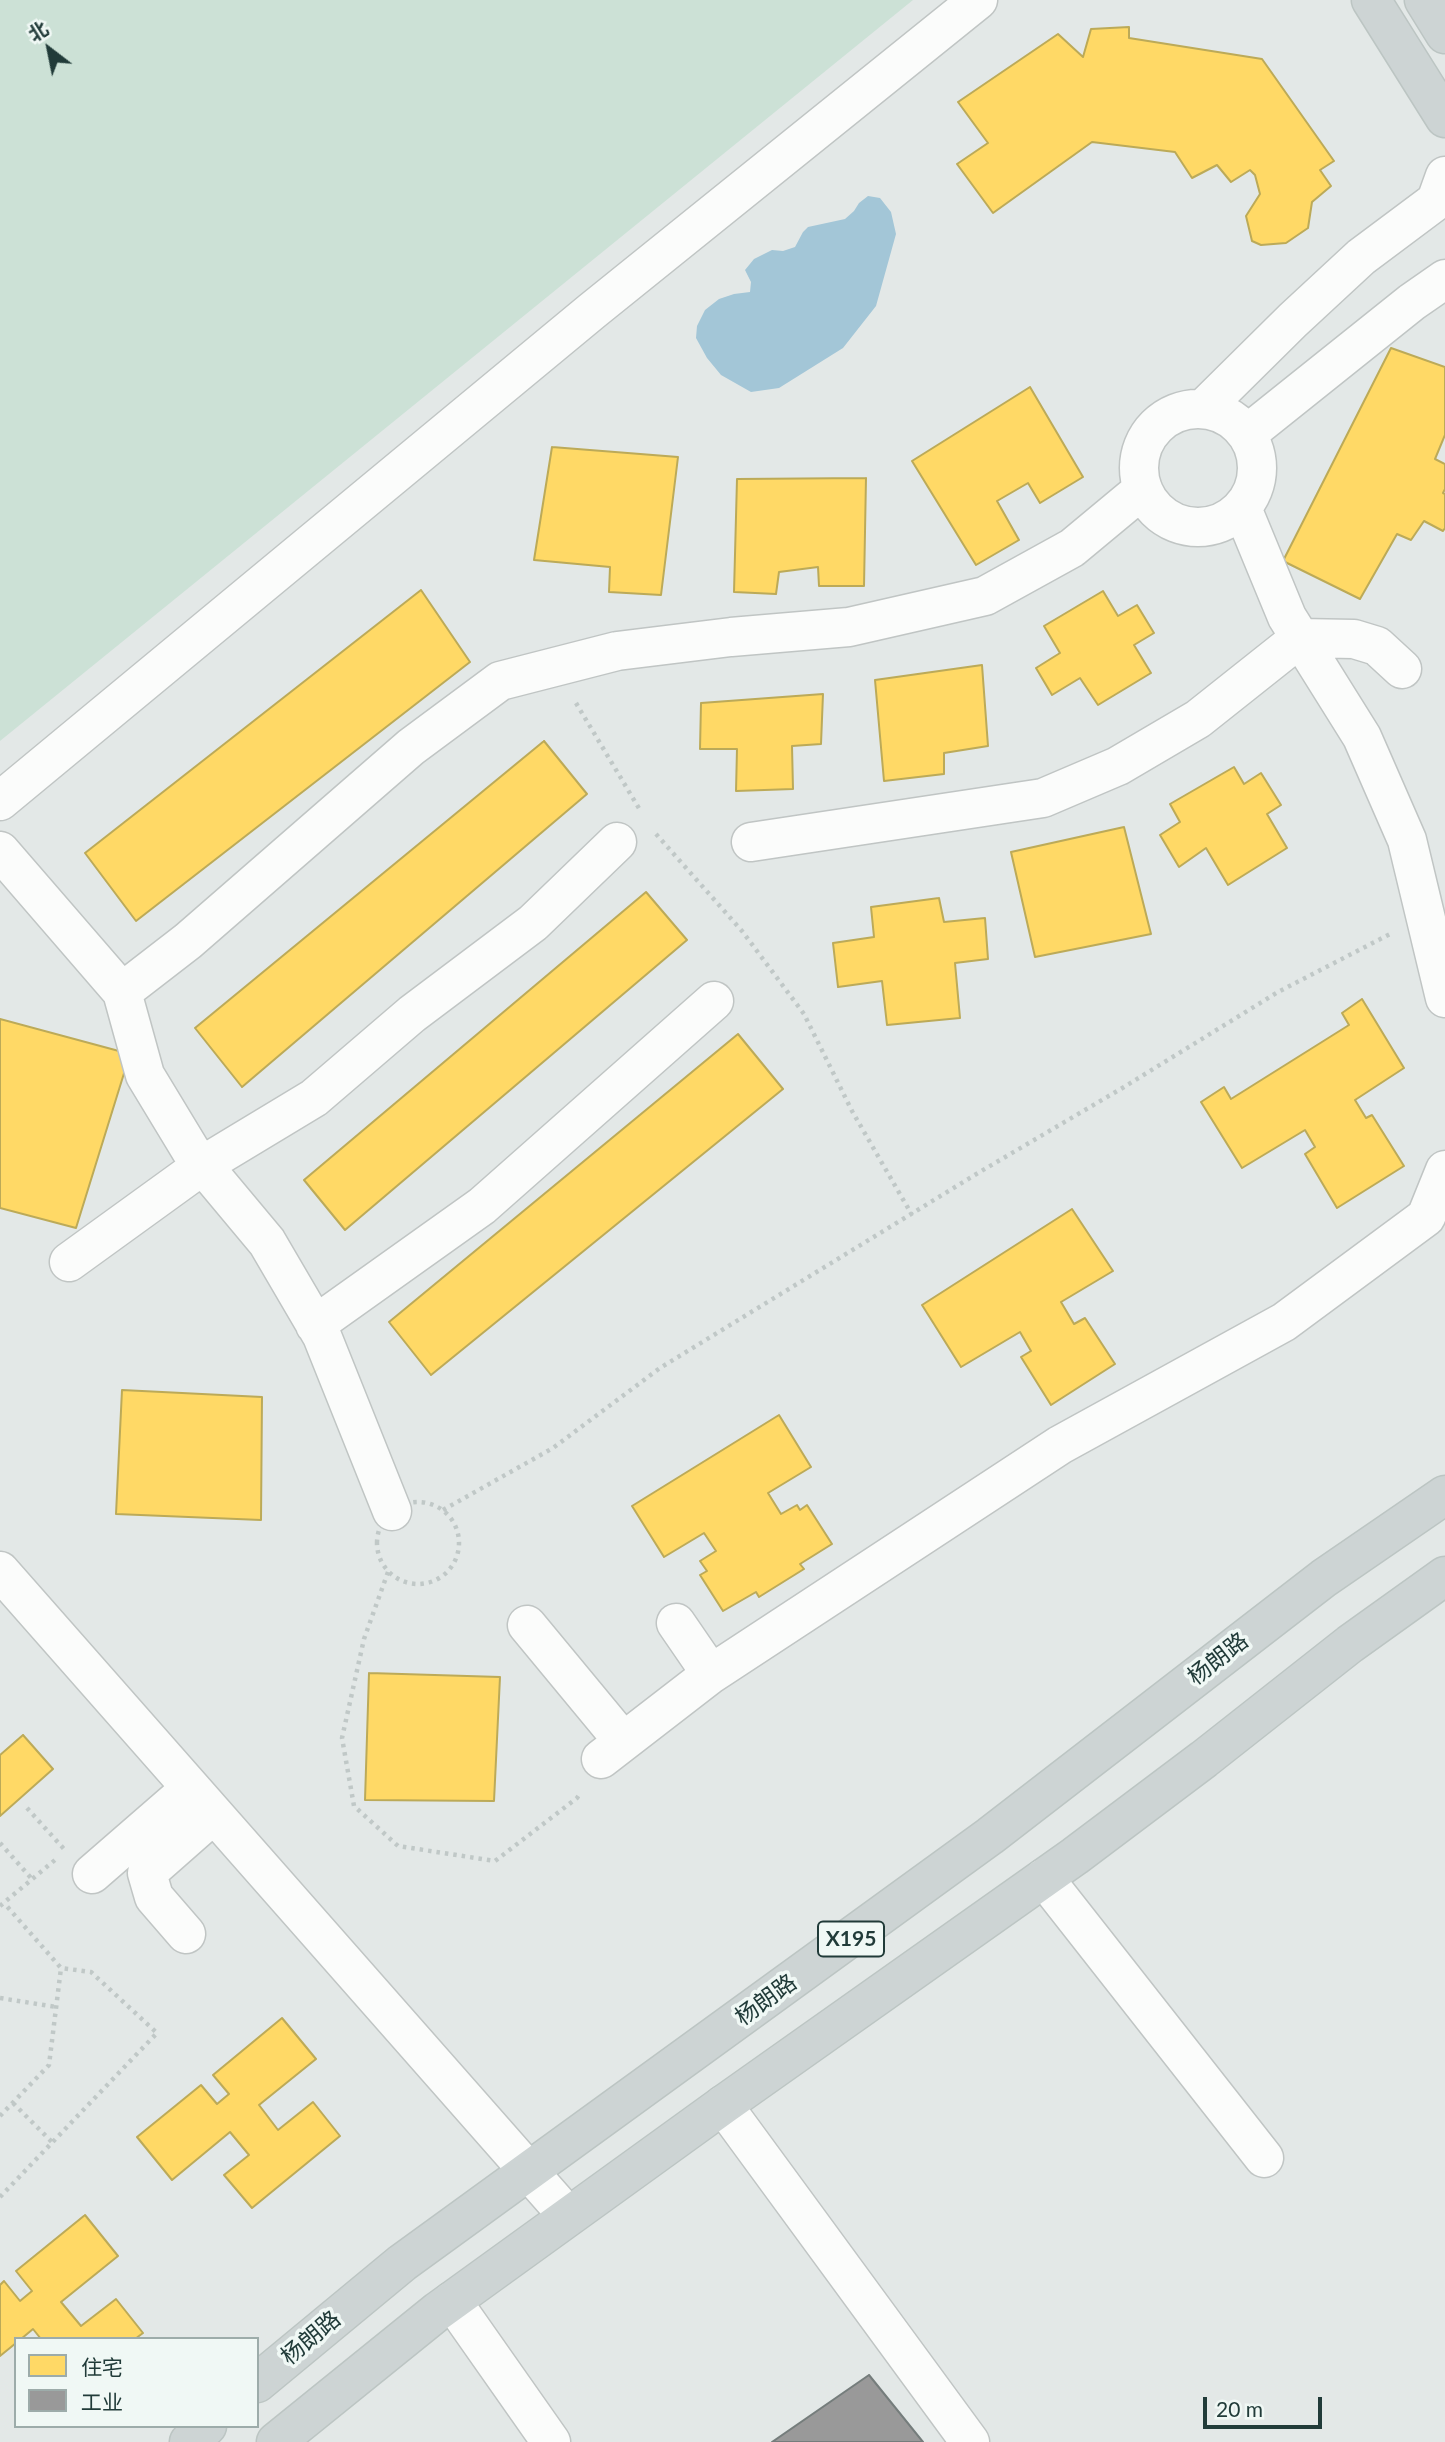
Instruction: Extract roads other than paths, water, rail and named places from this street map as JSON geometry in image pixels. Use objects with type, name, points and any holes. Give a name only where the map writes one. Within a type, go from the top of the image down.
[{"type":"main road","points":[[1371,0],[1445,118]]},
{"type":"main road","points":[[1424,0],[1445,34]]},
{"type":"main road","name":"杨朗路","points":[[259,2381],[402,2263],[784,1988],[979,1844],[1324,1578],[1445,1495]]},
{"type":"main road","name":"X195","points":[[276,2442],[452,2301],[1044,1878],[1194,1767],[1350,1644],[1445,1576]]},
{"type":"main road","points":[[189,2442],[205,2428]]},
{"type":"street","points":[[0,801],[602,303],[978,0]]},
{"type":"street","points":[[1203,409],[1361,257],[1436,201],[1445,176]]},
{"type":"street","points":[[1247,434],[1412,302],[1445,279]]},
{"type":"street","points":[[1203,409],[1220,413],[1235,422],[1247,434],[1256,452],[1257,472],[1253,491],[1242,508],[1226,520],[1207,527],[1187,526],[1168,519],[1153,507],[1143,489],[1139,470],[1142,451],[1150,433],[1165,419],[1183,411],[1203,409]]},
{"type":"street","points":[[122,992],[188,941],[433,730],[500,681],[617,651],[849,626],[985,596],[1072,548],[1143,489]]},
{"type":"street","points":[[1242,508],[1287,617],[1362,737],[1406,840],[1445,998]]},
{"type":"street","points":[[751,842],[1043,798],[1118,766],[1198,719],[1300,638],[1354,639],[1377,646],[1402,669]]},
{"type":"street","points":[[69,1262],[203,1165],[314,1098],[412,1014],[533,923],[639,830]]},
{"type":"street","points":[[0,851],[122,992],[145,1074],[191,1151],[267,1242],[322,1336],[392,1511]]},
{"type":"street","points":[[315,1325],[482,1206],[714,1001]]},
{"type":"street","points":[[527,1625],[612,1750],[711,1674],[1060,1445],[1284,1322],[1426,1217],[1445,1170]]},
{"type":"street","points":[[0,1571],[568,2216]]},
{"type":"street","points":[[676,1623],[711,1674]]},
{"type":"street","points":[[81,1865],[203,1801]]},
{"type":"street","points":[[186,1934],[154,1897],[147,1873],[203,1801]]},
{"type":"street","points":[[1044,1878],[1264,2158]]},
{"type":"street","points":[[723,2105],[970,2442]]},
{"type":"street","points":[[452,2301],[551,2442]]},
{"type":"water","points":[[868,196],[880,198],[891,212],[896,234],[876,306],[843,348],[779,388],[751,392],[721,375],[696,338],[697,326],[705,310],[719,299],[750,292],[751,282],[745,270],[754,259],[772,250],[783,251],[795,247],[808,227],[845,219]]}]
